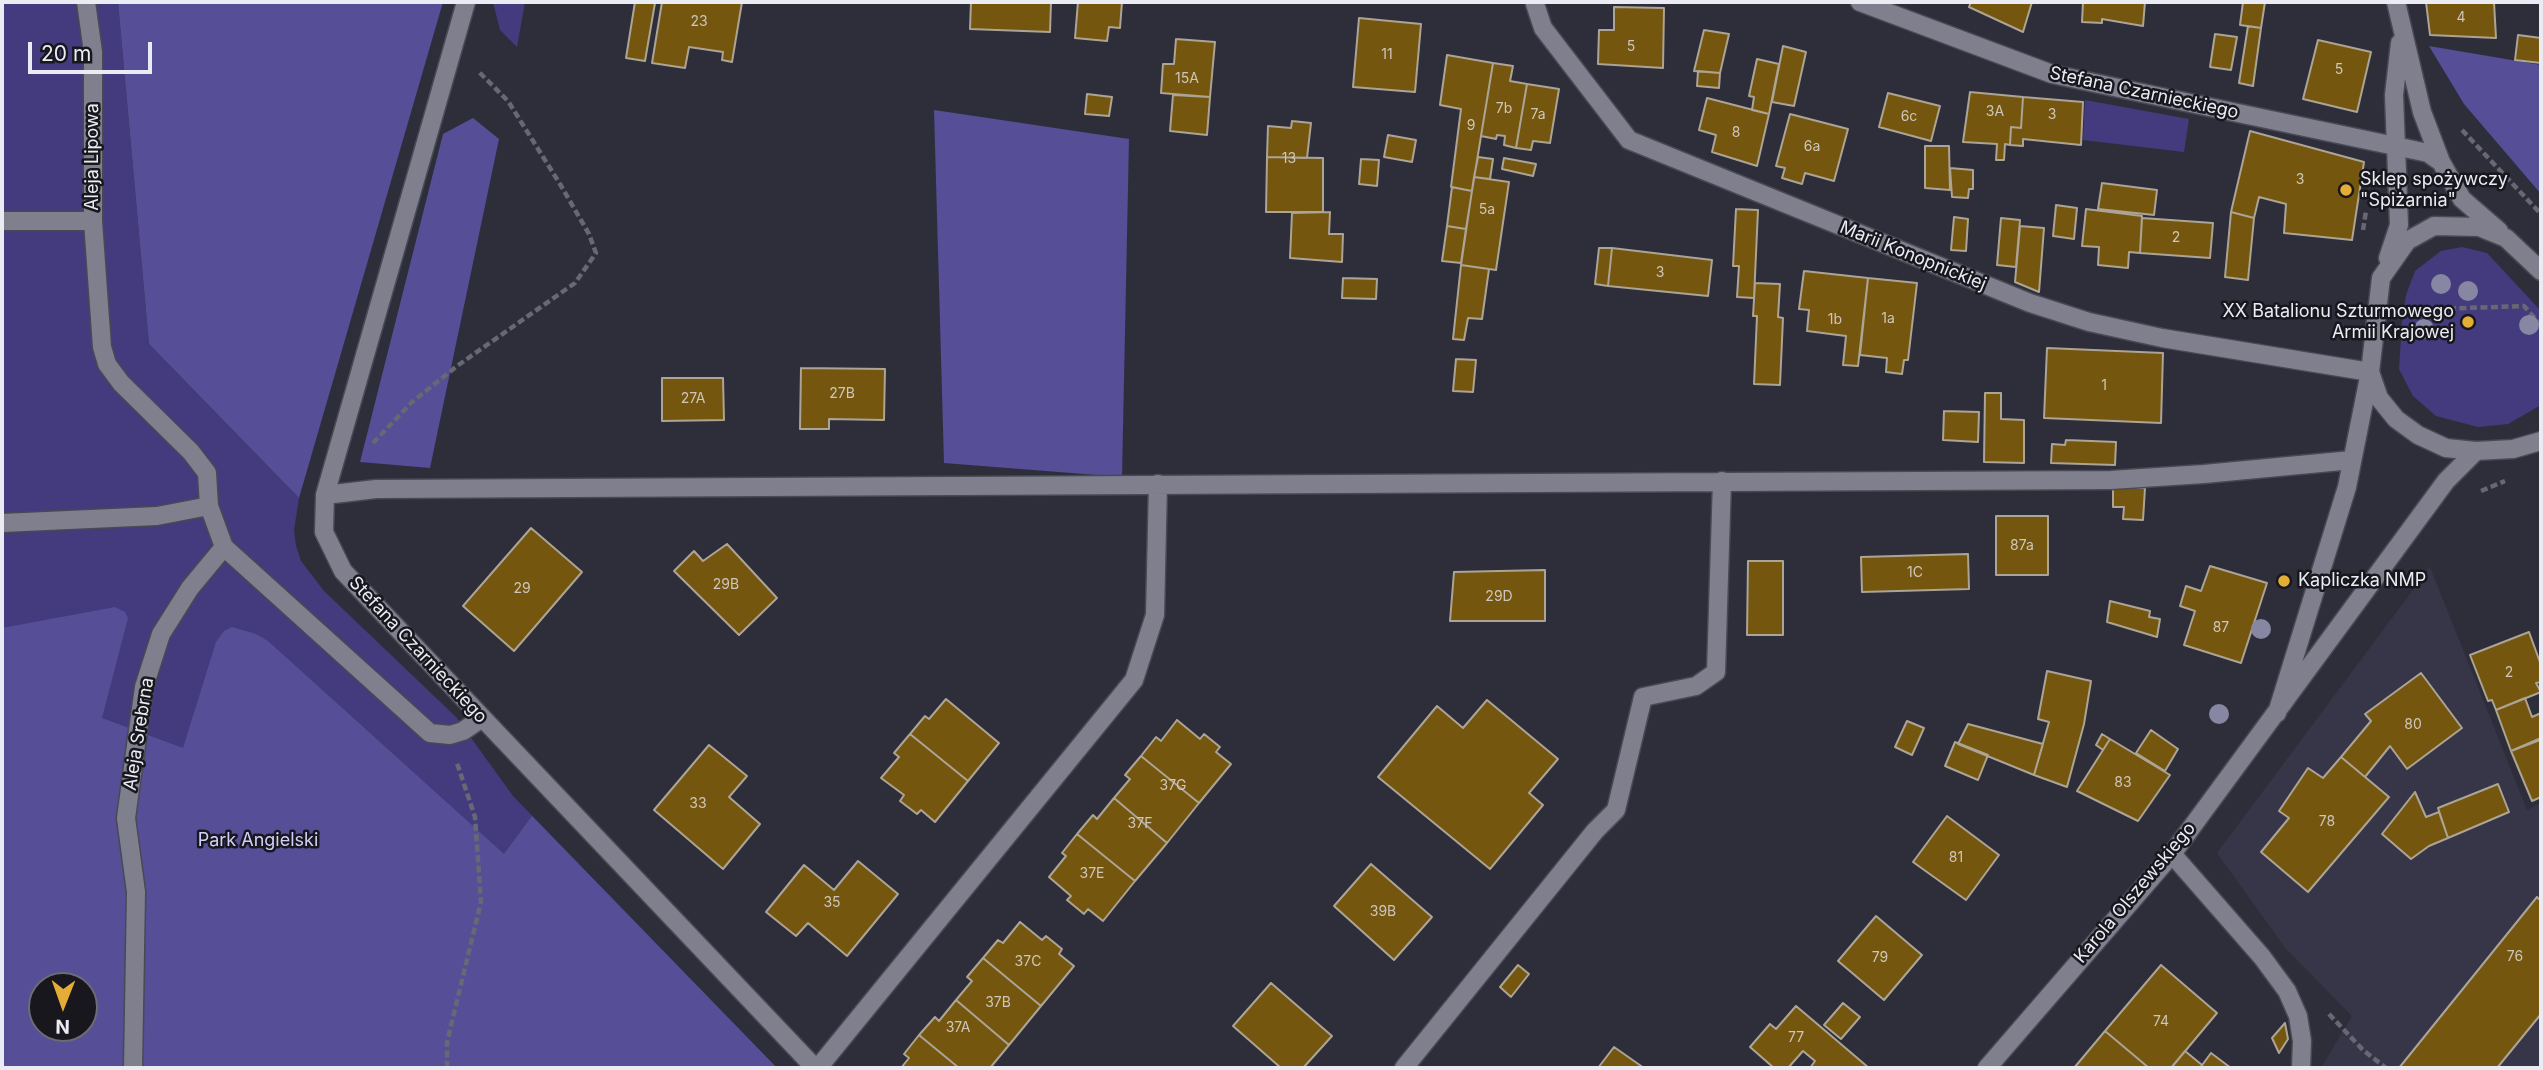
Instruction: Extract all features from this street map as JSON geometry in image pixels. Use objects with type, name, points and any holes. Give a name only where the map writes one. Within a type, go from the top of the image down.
[{"type":"street","name":"Aleja Lipowa","points":[[2,221],[93,220],[93,52],[86,2]]},
{"type":"street","name":"Stefana Czarnieckiego","points":[[466,2],[325,495],[324,532],[343,571],[817,1068]]},
{"type":"street","name":"Stefana Czarnieckiego","points":[[1860,2],[2052,74],[2428,153],[2441,162]]},
{"type":"street","points":[[2396,2],[2422,112],[2441,162],[2462,199],[2541,271]]},
{"type":"street","name":"Marii Konopnickiej","points":[[1536,3],[1543,28],[1629,140],[2030,303],[2089,321],[2162,338],[2370,372]]},
{"type":"street","points":[[2402,33],[2394,95],[2399,225],[2381,278],[2370,372],[2379,398],[2396,419],[2446,448],[2476,451],[2513,449],[2541,441]]},
{"type":"street","points":[[93,220],[102,348],[107,364],[121,383],[191,452],[206,473],[209,506],[224,547],[430,733],[446,736],[463,731],[482,718]]},
{"type":"street","points":[[2381,278],[2407,241],[2434,226],[2479,227],[2507,238]]},
{"type":"street","name":"Karola Olszewskiego","points":[[2277,713],[2347,487],[2370,372]]},
{"type":"street","name":"Karola Olszewskiego","points":[[1987,1068],[2172,854],[2446,481],[2476,451]]},
{"type":"street","points":[[325,495],[376,489],[2111,480],[2352,460]]},
{"type":"street","points":[[1404,1068],[1595,831],[1616,810],[1643,697],[1696,686],[1716,672],[1722,481]]},
{"type":"street","points":[[817,1068],[1134,680],[1155,615],[1158,484]]},
{"type":"street","points":[[2,523],[157,516],[209,506]]},
{"type":"street","name":"Aleja Srebrna","points":[[132,1068],[136,892],[126,818],[144,687],[161,634],[190,588],[224,547]]},
{"type":"street","points":[[2172,854],[2262,957],[2287,991],[2298,1016],[2302,1041],[2301,1068]]},
{"type":"path","points":[[370,446],[412,402],[457,366],[575,283],[596,253],[566,194],[508,101],[454,46]]},
{"type":"path","points":[[2458,125],[2541,214]]},
{"type":"path","points":[[2401,310],[2524,306],[2541,325]]},
{"type":"path","points":[[446,736],[475,817],[481,871],[481,902],[447,1042],[447,1068]]},
{"type":"shaded area","points":[[2430,567],[2527,810],[2541,803],[2541,1068],[2321,1068],[2352,1016],[2286,949],[2217,853]]},
{"type":"green space","name":"Park Angielski","points":[[2,2],[118,2],[149,344],[299,498],[294,530],[296,546],[301,561],[324,591],[456,717],[513,796],[777,1068],[2,1068]]},
{"type":"green space","points":[[118,2],[443,2],[299,498],[149,344]]},
{"type":"green space","points":[[493,2],[525,2],[517,47],[500,30]]},
{"type":"green space","points":[[2429,46],[2541,65],[2541,194],[2464,104]]},
{"type":"green space","points":[[2085,100],[2189,119],[2184,152],[2083,140]]},
{"type":"green space","points":[[934,110],[1129,139],[1122,477],[944,463]]},
{"type":"green space","points":[[473,118],[499,139],[430,468],[360,462],[443,134]]},
{"type":"green space","points":[[2462,247],[2487,253],[2541,311],[2541,405],[2508,424],[2478,427],[2436,416],[2413,396],[2399,369],[2406,295],[2415,271],[2441,251]]},
{"type":"green space","points":[[115,607],[125,612],[128,618],[102,718],[183,748],[216,642],[224,631],[232,627],[256,634],[268,641],[504,854],[532,816],[777,1068],[2,1068],[2,628]]},
{"type":"building","points":[[635,2],[655,3],[645,61],[626,58]]},
{"type":"building","points":[[662,2],[742,2],[732,62],[722,60],[723,52],[689,47],[685,68],[652,63]]},
{"type":"building","points":[[971,2],[1051,2],[1050,32],[970,29]]},
{"type":"building","points":[[1078,2],[1122,2],[1120,28],[1109,27],[1107,41],[1075,38]]},
{"type":"building","points":[[1971,2],[2032,2],[2023,32],[1969,7]]},
{"type":"building","points":[[2083,2],[2145,2],[2143,26],[2102,19],[2102,23],[2082,22]]},
{"type":"building","points":[[2243,2],[2265,2],[2261,28],[2240,25]]},
{"type":"building","points":[[2426,2],[2494,2],[2496,38],[2430,35]]},
{"type":"building","points":[[1614,7],[1664,8],[1663,68],[1598,64],[1599,30],[1614,30]]},
{"type":"building","points":[[1359,18],[1421,24],[1415,92],[1353,87]]},
{"type":"building","points":[[2248,26],[2261,28],[2253,86],[2239,83]]},
{"type":"building","points":[[1704,30],[1729,34],[1720,73],[1694,71]]},
{"type":"building","points":[[2215,34],[2237,37],[2231,70],[2210,67]]},
{"type":"building","points":[[2518,35],[2541,38],[2541,63],[2515,60]]},
{"type":"building","points":[[1176,39],[1215,42],[1210,97],[1161,93],[1163,64],[1174,64]]},
{"type":"building","points":[[2318,40],[2371,52],[2357,112],[2303,99]]},
{"type":"building","points":[[1783,46],[1806,52],[1794,106],[1772,102]]},
{"type":"building","points":[[1447,55],[1493,63],[1472,191],[1451,187],[1461,109],[1440,105]]},
{"type":"building","points":[[1757,59],[1779,64],[1769,114],[1752,110],[1754,97],[1749,96]]},
{"type":"building","points":[[1493,63],[1513,66],[1510,81],[1527,84],[1516,148],[1504,145],[1505,136],[1497,135],[1496,139],[1481,136]]},
{"type":"building","points":[[1698,71],[1720,73],[1719,88],[1697,86]]},
{"type":"building","points":[[1527,84],[1559,89],[1550,143],[1533,141],[1531,150],[1516,148]]},
{"type":"building","points":[[1970,92],[2023,97],[2021,128],[2011,127],[2010,145],[2005,144],[2004,160],[1996,160],[1997,144],[1963,142]]},
{"type":"building","points":[[1888,93],[1940,106],[1931,141],[1879,127]]},
{"type":"building","points":[[1087,94],[1112,97],[1109,116],[1085,114]]},
{"type":"building","points":[[1173,95],[1210,97],[1207,135],[1170,131]]},
{"type":"building","points":[[2023,97],[2083,102],[2081,145],[2023,139],[2023,146],[2010,145],[2011,127],[2021,128]]},
{"type":"building","points":[[1707,98],[1769,114],[1757,166],[1712,152],[1716,135],[1699,130]]},
{"type":"building","points":[[1790,114],[1848,129],[1834,181],[1805,173],[1802,184],[1782,178],[1785,168],[1776,166]]},
{"type":"building","points":[[1292,121],[1311,123],[1307,158],[1267,157],[1268,126],[1291,128]]},
{"type":"building","points":[[2250,131],[2364,162],[2352,240],[2284,233],[2286,204],[2259,197],[2254,218],[2231,212]]},
{"type":"building","points":[[1388,135],[1416,140],[1412,162],[1384,157]]},
{"type":"building","points":[[1925,146],[1949,146],[1950,190],[1925,188]]},
{"type":"building","points":[[1267,157],[1323,158],[1323,212],[1266,212]]},
{"type":"building","points":[[1478,157],[1493,159],[1490,179],[1474,177]]},
{"type":"building","points":[[1504,158],[1536,164],[1533,176],[1502,169]]},
{"type":"building","points":[[1361,159],[1379,160],[1377,186],[1359,184]]},
{"type":"building","points":[[1950,168],[1973,170],[1973,189],[1969,189],[1968,198],[1952,197]]},
{"type":"building","points":[[1474,177],[1509,182],[1496,270],[1461,265]]},
{"type":"building","points":[[2102,183],[2157,190],[2154,215],[2098,209]]},
{"type":"building","points":[[1452,187],[1472,191],[1466,229],[1447,226]]},
{"type":"building","points":[[2056,205],[2077,208],[2074,239],[2053,236]]},
{"type":"building","points":[[1736,209],[1758,210],[1754,298],[1737,297],[1739,266],[1733,266]]},
{"type":"building","points":[[2086,209],[2142,216],[2140,253],[2129,252],[2128,268],[2098,265],[2099,247],[2082,246]]},
{"type":"building","points":[[1330,212],[1329,234],[1343,234],[1342,262],[1290,258],[1292,213]]},
{"type":"building","points":[[2231,212],[2254,218],[2248,280],[2225,277]]},
{"type":"building","points":[[1954,217],[1968,219],[1966,251],[1951,250]]},
{"type":"building","points":[[2001,218],[2020,220],[2016,267],[1997,265]]},
{"type":"building","points":[[2142,218],[2213,223],[2210,258],[2140,253]]},
{"type":"building","points":[[1447,226],[1466,229],[1461,263],[1442,261]]},
{"type":"building","points":[[2020,226],[2044,228],[2039,292],[2015,282]]},
{"type":"building","points":[[1599,248],[1612,248],[1608,286],[1595,284]]},
{"type":"building","points":[[1612,248],[1712,260],[1708,296],[1608,286]]},
{"type":"building","points":[[1461,265],[1489,269],[1482,319],[1468,318],[1464,340],[1453,339]]},
{"type":"building","points":[[1804,271],[1868,278],[1858,366],[1843,365],[1846,336],[1807,331],[1809,310],[1799,309]]},
{"type":"building","points":[[1343,278],[1377,279],[1376,299],[1342,298]]},
{"type":"building","points":[[1868,278],[1917,283],[1908,360],[1904,360],[1902,374],[1886,372],[1887,358],[1860,355]]},
{"type":"building","points":[[1755,283],[1780,284],[1778,317],[1783,318],[1780,385],[1754,384],[1757,316],[1753,316]]},
{"type":"building","points":[[2047,348],[2163,353],[2161,423],[2044,418]]},
{"type":"building","points":[[1456,359],[1476,360],[1473,392],[1453,391]]},
{"type":"building","points":[[801,368],[885,369],[884,420],[829,419],[829,429],[800,429]]},
{"type":"building","points":[[662,378],[723,378],[724,420],[662,421]]},
{"type":"building","points":[[1985,393],[2001,393],[2001,419],[2024,420],[2024,463],[1984,462]]},
{"type":"building","points":[[1944,411],[1979,412],[1978,442],[1943,440]]},
{"type":"building","points":[[2066,440],[2116,442],[2115,465],[2051,463],[2052,444],[2065,445]]},
{"type":"building","points":[[2113,487],[2145,488],[2143,520],[2123,519],[2124,507],[2113,507]]},
{"type":"building","points":[[1996,516],[2048,516],[2048,575],[1996,575]]},
{"type":"building","points":[[531,528],[582,572],[514,651],[463,606]]},
{"type":"building","points":[[727,544],[777,598],[739,635],[674,571],[694,551],[703,561]]},
{"type":"building","points":[[1968,554],[1969,589],[1862,592],[1861,557]]},
{"type":"building","points":[[1748,561],[1783,561],[1783,635],[1747,635]]},
{"type":"building","points":[[2210,566],[2267,583],[2241,663],[2184,645],[2195,611],[2180,606],[2186,586],[2201,591]]},
{"type":"building","points":[[1545,570],[1545,621],[1450,621],[1454,572]]},
{"type":"building","points":[[2110,601],[2150,611],[2149,617],[2160,619],[2157,637],[2107,622]]},
{"type":"building","points":[[2529,632],[2541,665],[2541,682],[2536,683],[2541,692],[2496,710],[2492,700],[2488,701],[2470,655]]},
{"type":"building","points":[[2047,671],[2091,681],[2084,724],[2067,787],[2034,775],[2049,722],[2038,719]]},
{"type":"building","points":[[2421,673],[2462,728],[2407,769],[2390,746],[2365,777],[2341,757],[2371,721],[2365,714]]},
{"type":"building","points":[[2525,698],[2532,717],[2541,713],[2541,738],[2511,751],[2496,710]]},
{"type":"building","points":[[946,699],[999,743],[968,781],[910,734],[925,716],[929,719]]},
{"type":"building","points":[[1487,700],[1558,759],[1529,793],[1543,805],[1490,869],[1378,777],[1437,706],[1463,728]]},
{"type":"building","points":[[1177,720],[1200,739],[1204,734],[1220,747],[1216,752],[1231,764],[1199,803],[1141,756],[1156,737],[1161,741]]},
{"type":"building","points":[[1907,721],[1924,728],[1912,755],[1895,747]]},
{"type":"building","points":[[1968,724],[2043,744],[2034,775],[1958,744]]},
{"type":"building","points":[[2151,730],[2178,749],[2165,771],[2136,753]]},
{"type":"building","points":[[910,734],[968,781],[935,822],[921,810],[917,814],[900,801],[904,795],[881,778],[899,757],[894,753]]},
{"type":"building","points":[[2102,734],[2110,739],[2103,750],[2096,745]]},
{"type":"building","points":[[2110,739],[2170,775],[2138,821],[2077,791]]},
{"type":"building","points":[[2540,740],[2541,797],[2532,801],[2511,751]]},
{"type":"building","points":[[1955,742],[1988,755],[1978,780],[1945,766]]},
{"type":"building","points":[[709,745],[747,776],[729,797],[760,824],[723,869],[654,810]]},
{"type":"building","points":[[1141,756],[1199,803],[1167,843],[1114,798],[1130,779],[1125,775]]},
{"type":"building","points":[[2341,757],[2389,797],[2308,892],[2261,852],[2289,818],[2279,811],[2308,768],[2323,778]]},
{"type":"building","points":[[2498,784],[2509,812],[2448,838],[2438,808]]},
{"type":"building","points":[[2415,792],[2426,817],[2439,812],[2448,838],[2429,846],[2411,859],[2382,834]]},
{"type":"building","points":[[1114,798],[1167,843],[1135,881],[1077,834],[1093,815],[1097,819]]},
{"type":"building","points":[[1947,816],[1999,855],[1966,900],[1913,862]]},
{"type":"building","points":[[1077,834],[1135,881],[1103,921],[1088,909],[1084,914],[1067,900],[1071,896],[1049,877],[1066,856],[1062,853]]},
{"type":"building","points":[[858,861],[898,894],[847,956],[808,923],[796,936],[766,912],[804,865],[834,890]]},
{"type":"building","points":[[1371,864],[1432,917],[1394,960],[1334,906]]},
{"type":"building","points":[[2537,897],[2541,901],[2541,1014],[2497,1068],[2399,1068]]},
{"type":"building","points":[[1876,916],[1922,955],[1884,1000],[1838,961]]},
{"type":"building","points":[[1020,922],[1042,940],[1046,936],[1062,949],[1059,954],[1074,966],[1041,1006],[983,958],[998,940],[1003,943]]},
{"type":"building","points":[[983,958],[1041,1006],[1009,1045],[956,1000],[972,981],[967,977]]},
{"type":"building","points":[[1518,965],[1529,974],[1511,997],[1500,987]]},
{"type":"building","points":[[2161,965],[2217,1013],[2171,1068],[2149,1068],[2105,1031]]},
{"type":"building","points":[[1271,983],[1332,1036],[1303,1068],[1281,1068],[1233,1026]]},
{"type":"building","points":[[956,1000],[1009,1045],[990,1068],[959,1068],[919,1035],[935,1017],[939,1021]]},
{"type":"building","points":[[1843,1003],[1860,1017],[1841,1039],[1824,1025]]},
{"type":"building","points":[[1796,1006],[1869,1068],[1810,1068],[1815,1061],[1803,1051],[1788,1068],[1774,1068],[1750,1047],[1770,1024],[1776,1029]]},
{"type":"building","points":[[2285,1023],[2288,1039],[2279,1053],[2272,1038]]},
{"type":"building","points":[[2105,1031],[2149,1068],[2074,1068]]},
{"type":"building","points":[[919,1035],[959,1068],[901,1068],[909,1058],[904,1054]]},
{"type":"building","points":[[1614,1047],[1644,1068],[1598,1068]]},
{"type":"building","points":[[2185,1051],[2202,1065],[2200,1068],[2171,1068]]},
{"type":"building","points":[[2211,1053],[2231,1068],[2200,1068]]},
{"type":"place","name":"Sklep spożywczy \"Spiżarnia\"","points":[[2346,190]]},
{"type":"place","name":"XX Batalionu Szturmowego Armii Krajowej","points":[[2468,322]]},
{"type":"place","name":"Kapliczka NMP","points":[[2284,581]]}]
